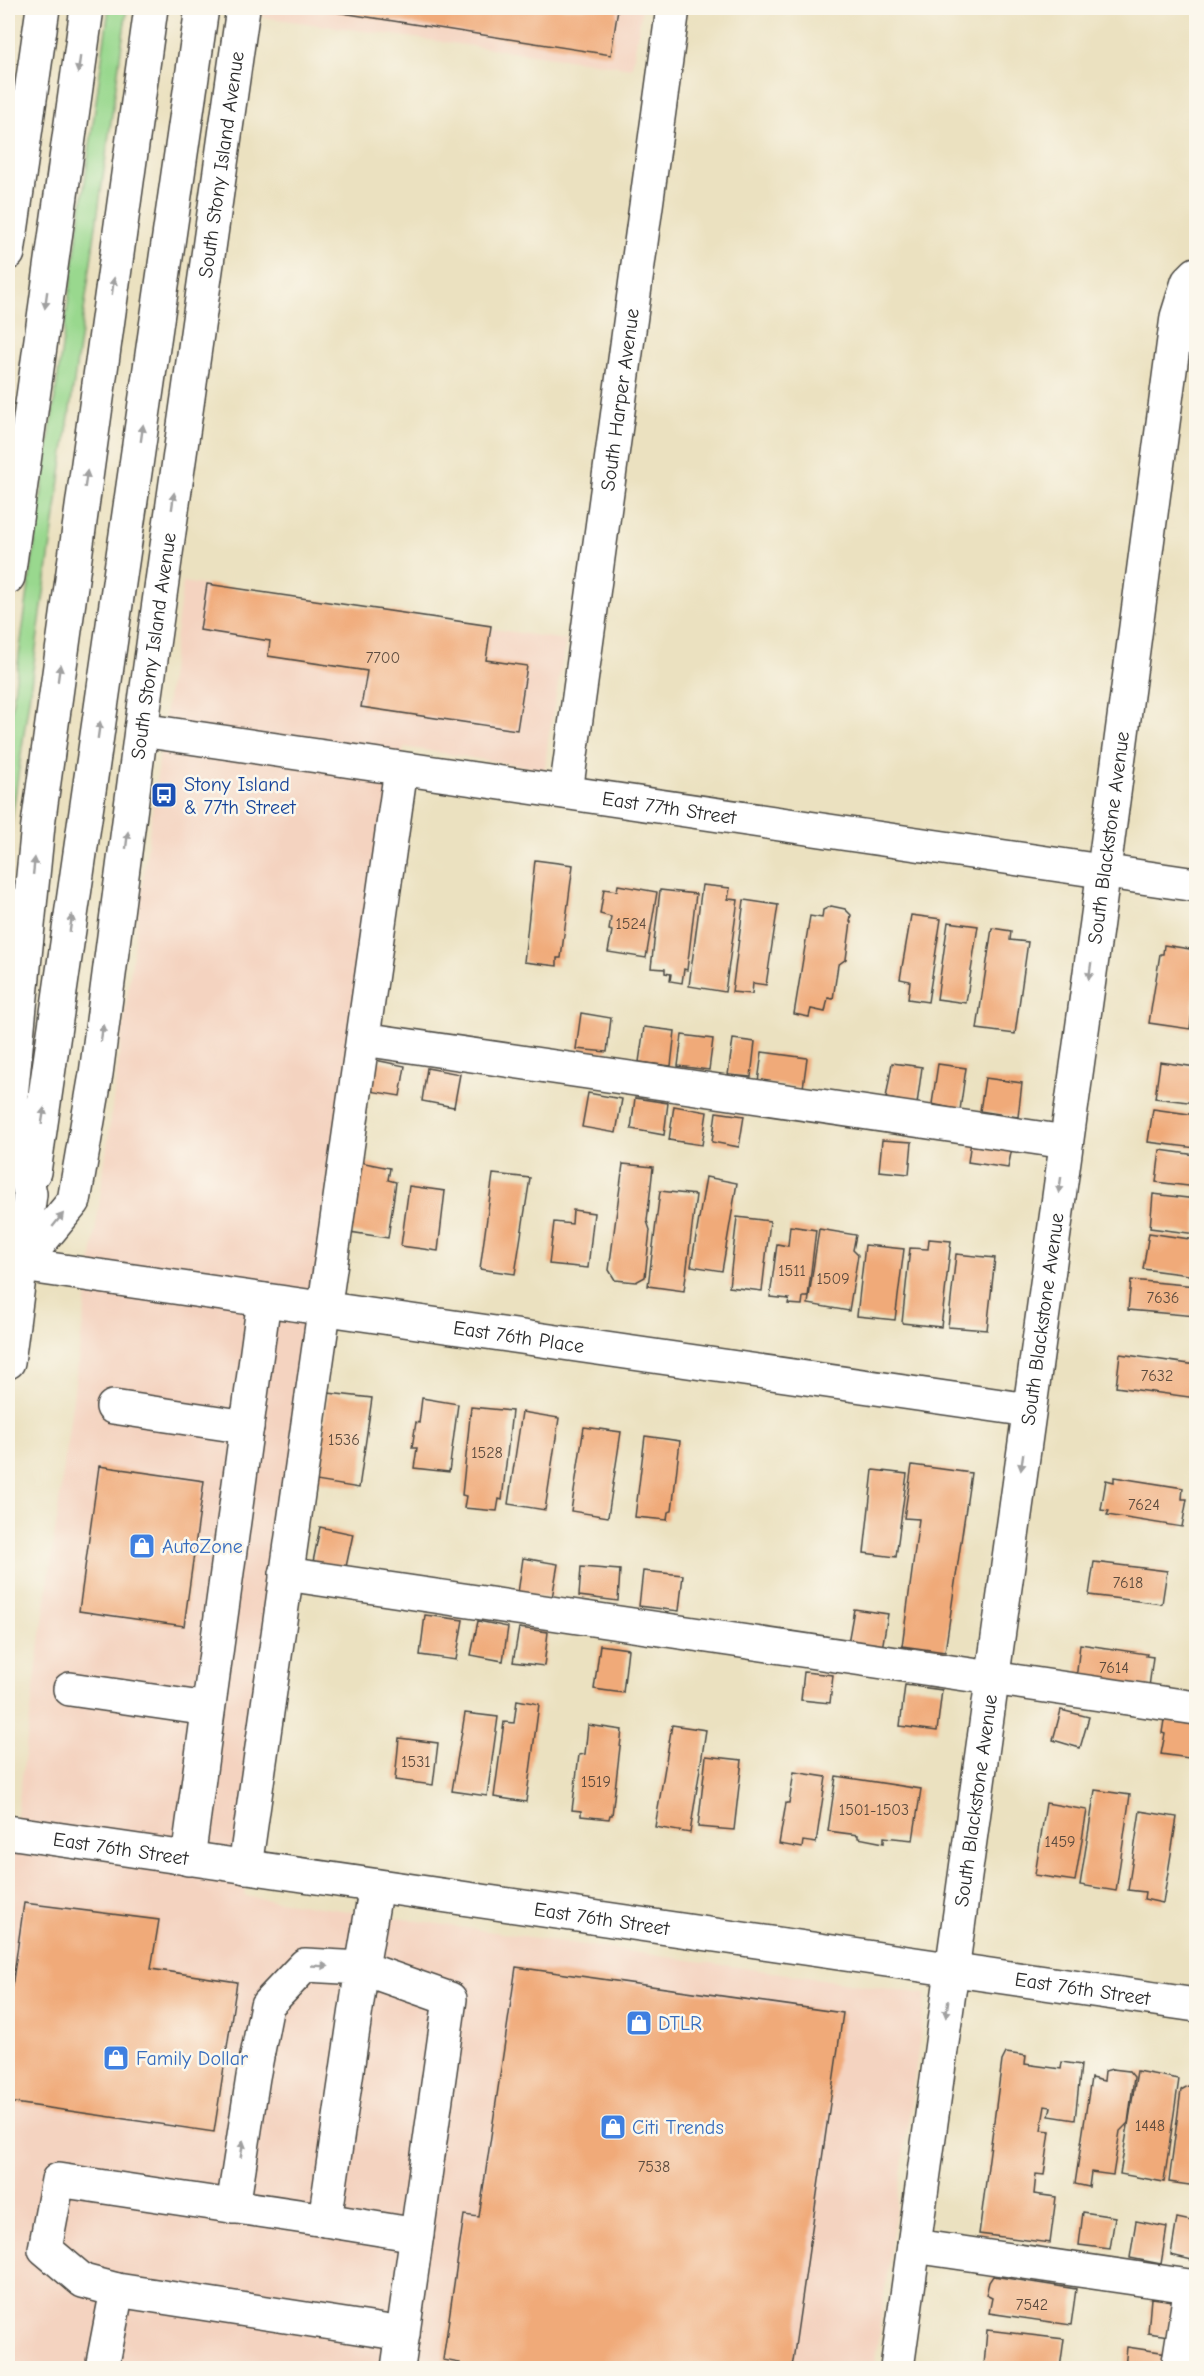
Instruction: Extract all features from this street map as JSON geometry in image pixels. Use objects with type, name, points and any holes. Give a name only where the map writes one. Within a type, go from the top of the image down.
[{"type":"main road","points":[[8,253],[43,8]]},
{"type":"main road","points":[[8,577],[87,8]]},
{"type":"main road","points":[[30,1194],[11,1097],[38,825],[151,8]]},
{"type":"main road","points":[[8,1362],[14,1264],[30,1194],[202,8]]},
{"type":"main road","name":"South Stony Island Avenue","points":[[14,1264],[74,1201],[96,1074],[141,730],[243,8]]},
{"type":"main road","name":"South Harper Avenue","points":[[566,792],[673,8]]},
{"type":"main road","name":"South Blackstone Avenue","points":[[897,2368],[1177,317],[1194,283]]},
{"type":"main road","name":"East 77th Street","points":[[141,730],[1197,885]]},
{"type":"main road","points":[[244,1867],[401,769]]},
{"type":"main road","points":[[363,1039],[1066,1142]]},
{"type":"main road","name":"East 76th Place","points":[[14,1264],[1029,1410]]},
{"type":"main road","points":[[188,1859],[264,1300]]},
{"type":"main road","points":[[113,1407],[247,1427]]},
{"type":"main road","points":[[286,1574],[1197,1708]]},
{"type":"main road","points":[[70,1689],[208,1709]]},
{"type":"main road","name":"East 76th Street","points":[[8,1832],[1197,2005]]},
{"type":"main road","points":[[325,2220],[376,1886]]},
{"type":"main road","points":[[233,2207],[253,2077],[267,2005],[305,1965],[362,1968],[450,1999],[398,2368]]},
{"type":"main road","points":[[403,2334],[117,2290],[83,2281],[45,2249],[58,2180],[417,2235]]},
{"type":"main road","points":[[914,2246],[1194,2287],[1178,2368]]},
{"type":"main road","points":[[102,2368],[117,2290]]},
{"type":"shaded area","points":[[264,8],[642,8],[632,68],[262,17]]},
{"type":"shaded area","points":[[183,582],[566,640],[548,740],[545,770],[404,747],[244,1896],[926,1994],[874,2368],[8,2368],[8,1880]]},
{"type":"green space","points":[[109,8],[127,8],[8,846],[8,735]]},
{"type":"building","points":[[310,8],[618,8],[611,55]]},
{"type":"building","points":[[207,584],[491,626],[486,660],[527,666],[517,730],[361,707],[367,671],[268,656],[270,641],[200,630]]},
{"type":"building","points":[[535,860],[573,865],[561,958],[557,958],[557,966],[524,962]]},
{"type":"building","points":[[618,885],[657,892],[646,958],[608,952],[612,931],[609,930],[611,917],[600,914],[604,889],[617,891]]},
{"type":"building","points":[[702,885],[730,888],[728,899],[738,900],[725,992],[689,986]]},
{"type":"building","points":[[660,890],[696,894],[687,970],[684,969],[682,983],[670,981],[671,974],[665,973],[665,969],[651,968]]},
{"type":"building","points":[[744,900],[778,905],[766,985],[753,983],[752,994],[732,992]]},
{"type":"building","points":[[831,906],[845,909],[851,915],[846,959],[838,965],[833,999],[828,998],[825,1012],[811,1009],[809,1017],[794,1014],[810,916],[822,918],[823,910]]},
{"type":"building","points":[[911,915],[941,919],[928,1002],[908,999],[910,981],[900,979]]},
{"type":"building","points":[[948,922],[978,926],[966,1003],[937,999]]},
{"type":"building","points":[[992,928],[1011,931],[1010,940],[1028,942],[1015,1034],[977,1029]]},
{"type":"building","points":[[1164,945],[1196,950],[1196,982],[1190,1029],[1149,1023],[1160,954],[1163,954]]},
{"type":"building","points":[[581,1013],[611,1018],[607,1052],[576,1049]]},
{"type":"building","points":[[644,1027],[675,1031],[671,1066],[639,1062]]},
{"type":"building","points":[[682,1035],[713,1039],[709,1070],[678,1066]]},
{"type":"building","points":[[733,1039],[755,1042],[751,1077],[728,1075]]},
{"type":"building","points":[[762,1052],[807,1058],[803,1088],[758,1082]]},
{"type":"building","points":[[375,1060],[405,1066],[400,1096],[370,1091]]},
{"type":"building","points":[[1160,1062],[1196,1067],[1196,1103],[1155,1098]]},
{"type":"building","points":[[892,1063],[922,1067],[917,1104],[886,1098]]},
{"type":"building","points":[[938,1064],[966,1068],[960,1110],[932,1104]]},
{"type":"building","points":[[427,1068],[460,1074],[454,1107],[422,1101]]},
{"type":"building","points":[[985,1078],[1022,1083],[1018,1117],[980,1111]]},
{"type":"building","points":[[588,1093],[622,1099],[616,1133],[582,1127]]},
{"type":"building","points":[[635,1098],[668,1103],[664,1135],[631,1129]]},
{"type":"building","points":[[674,1106],[707,1112],[702,1145],[669,1140]]},
{"type":"building","points":[[1153,1109],[1196,1115],[1196,1148],[1148,1142]]},
{"type":"building","points":[[716,1112],[744,1116],[739,1147],[712,1142]]},
{"type":"building","points":[[882,1140],[912,1142],[909,1174],[879,1171]]},
{"type":"building","points":[[971,1141],[1012,1148],[1008,1168],[968,1162]]},
{"type":"building","points":[[1160,1150],[1196,1155],[1196,1187],[1156,1182]]},
{"type":"building","points":[[360,1162],[390,1168],[388,1180],[396,1182],[388,1238],[350,1232]]},
{"type":"building","points":[[623,1164],[653,1167],[647,1221],[650,1230],[645,1277],[636,1282],[615,1280],[609,1270]]},
{"type":"building","points":[[493,1174],[530,1178],[515,1274],[480,1269]]},
{"type":"building","points":[[706,1177],[737,1183],[722,1271],[691,1266]]},
{"type":"building","points":[[409,1186],[445,1191],[438,1251],[401,1246]]},
{"type":"building","points":[[660,1191],[696,1195],[684,1291],[648,1286]]},
{"type":"building","points":[[1153,1194],[1196,1199],[1196,1234],[1150,1228]]},
{"type":"building","points":[[573,1210],[594,1213],[588,1268],[549,1264],[554,1222],[572,1224]]},
{"type":"building","points":[[737,1217],[770,1221],[762,1291],[729,1287]]},
{"type":"building","points":[[790,1226],[816,1230],[808,1297],[803,1297],[802,1305],[788,1304],[789,1299],[770,1297],[777,1244],[788,1246]]},
{"type":"building","points":[[819,1229],[856,1235],[853,1250],[858,1255],[849,1311],[808,1304]]},
{"type":"building","points":[[1149,1233],[1196,1240],[1196,1276],[1143,1269]]},
{"type":"building","points":[[929,1239],[951,1241],[941,1327],[902,1323],[910,1248],[928,1249]]},
{"type":"building","points":[[865,1245],[904,1249],[895,1320],[857,1316]]},
{"type":"building","points":[[956,1254],[995,1258],[987,1330],[948,1327]]},
{"type":"building","points":[[1131,1280],[1196,1286],[1196,1316],[1128,1310]]},
{"type":"building","points":[[1120,1354],[1196,1365],[1196,1398],[1116,1387]]},
{"type":"building","points":[[328,1393],[372,1398],[359,1488],[316,1481]]},
{"type":"building","points":[[422,1398],[458,1404],[449,1472],[414,1468],[417,1448],[412,1448],[416,1422],[419,1423]]},
{"type":"building","points":[[471,1407],[512,1411],[502,1500],[499,1499],[497,1511],[464,1508],[466,1496],[462,1495]]},
{"type":"building","points":[[522,1412],[559,1418],[545,1510],[508,1504]]},
{"type":"building","points":[[584,1427],[621,1432],[608,1517],[571,1511]]},
{"type":"building","points":[[645,1436],[680,1441],[672,1511],[668,1512],[667,1520],[635,1517]]},
{"type":"building","points":[[912,1465],[971,1473],[945,1652],[902,1646],[919,1519],[904,1518]]},
{"type":"building","name":"AutoZone","points":[[99,1466],[204,1481],[184,1626],[79,1611]]},
{"type":"building","points":[[873,1470],[907,1474],[896,1557],[864,1553]]},
{"type":"building","points":[[1114,1477],[1183,1488],[1182,1499],[1187,1499],[1182,1527],[1107,1515],[1109,1511],[1101,1510],[1106,1480],[1114,1482]]},
{"type":"building","points":[[320,1527],[353,1534],[346,1567],[313,1562]]},
{"type":"building","points":[[523,1558],[558,1564],[552,1598],[518,1593]]},
{"type":"building","points":[[1094,1562],[1167,1571],[1162,1604],[1089,1595]]},
{"type":"building","points":[[581,1567],[620,1570],[618,1601],[579,1596]]},
{"type":"building","points":[[643,1571],[683,1575],[679,1611],[639,1606]]},
{"type":"building","points":[[854,1609],[888,1614],[882,1649],[848,1643]]},
{"type":"building","points":[[425,1615],[463,1620],[456,1660],[420,1655]]},
{"type":"building","points":[[478,1621],[508,1627],[503,1661],[471,1655]]},
{"type":"building","points":[[519,1628],[548,1632],[544,1666],[513,1662]]},
{"type":"building","points":[[1080,1644],[1147,1654],[1146,1656],[1153,1657],[1149,1687],[1076,1680]]},
{"type":"building","points":[[600,1645],[628,1649],[623,1693],[594,1689]]},
{"type":"building","points":[[804,1672],[833,1675],[830,1703],[801,1700]]},
{"type":"building","points":[[905,1685],[942,1690],[937,1731],[900,1726]]},
{"type":"building","points":[[517,1700],[539,1704],[526,1802],[494,1797],[504,1722],[514,1723]]},
{"type":"building","points":[[1061,1710],[1089,1717],[1080,1748],[1053,1740]]},
{"type":"building","points":[[465,1713],[498,1717],[487,1796],[452,1791]]},
{"type":"building","points":[[1164,1720],[1196,1725],[1196,1759],[1161,1754],[1165,1734],[1162,1733]]},
{"type":"building","points":[[588,1725],[622,1730],[612,1815],[609,1819],[581,1816],[581,1811],[572,1810],[579,1755],[585,1754]]},
{"type":"building","points":[[672,1725],[706,1730],[690,1833],[655,1827]]},
{"type":"building","points":[[399,1738],[438,1743],[433,1785],[395,1780]]},
{"type":"building","points":[[706,1756],[742,1760],[734,1830],[698,1827]]},
{"type":"building","points":[[794,1772],[826,1777],[816,1843],[803,1841],[802,1848],[779,1844]]},
{"type":"building","points":[[836,1776],[921,1789],[913,1840],[884,1837],[884,1843],[858,1838],[858,1835],[828,1831]]},
{"type":"building","points":[[1095,1790],[1130,1795],[1116,1891],[1080,1885]]},
{"type":"building","points":[[1046,1803],[1087,1810],[1075,1881],[1035,1875]]},
{"type":"building","points":[[1140,1811],[1177,1817],[1163,1903],[1144,1899],[1145,1892],[1128,1890]]},
{"type":"building","name":"Family Dollar","points":[[24,1903],[159,1920],[151,1969],[237,1982],[214,2132],[8,2102],[8,2015]]},
{"type":"building","points":[[516,1967],[843,2013],[792,2368],[459,2368],[460,2363],[443,2360],[464,2215],[479,2217]]},
{"type":"building","points":[[1006,2053],[1026,2056],[1025,2064],[1061,2069],[1062,2062],[1081,2065],[1075,2120],[1049,2116],[1051,2107],[1045,2106],[1041,2130],[1050,2131],[1044,2175],[1036,2174],[1034,2194],[1056,2197],[1050,2243],[979,2234],[1002,2061]]},
{"type":"building","points":[[1112,2069],[1129,2071],[1134,2077],[1128,2123],[1120,2131],[1113,2175],[1091,2172],[1089,2187],[1075,2184],[1091,2078],[1104,2081],[1105,2071]]},
{"type":"building","points":[[1137,2071],[1179,2079],[1164,2182],[1120,2174]]},
{"type":"building","points":[[1188,2086],[1196,2088],[1196,2186],[1169,2182],[1181,2090]]},
{"type":"building","points":[[1083,2212],[1115,2217],[1110,2249],[1079,2245]]},
{"type":"building","points":[[1177,2218],[1196,2222],[1196,2261],[1171,2255]]},
{"type":"building","points":[[1136,2221],[1167,2227],[1161,2264],[1130,2258]]},
{"type":"building","points":[[993,2276],[1076,2289],[1071,2325],[989,2313],[992,2298],[986,2295]]},
{"type":"building","points":[[1151,2298],[1174,2299],[1169,2336],[1148,2333]]},
{"type":"building","points":[[987,2330],[1064,2339],[1060,2368],[984,2366]]},
{"type":"building","points":[[1127,2347],[1167,2353],[1165,2368],[1125,2368]]},
{"type":"place","name":"Stony Island & 77th Street","points":[[164,795]]},
{"type":"place","name":"AutoZone","points":[[142,1546]]},
{"type":"place","name":"DTLR","points":[[639,2023]]},
{"type":"place","name":"Family Dollar","points":[[116,2058]]},
{"type":"place","name":"Citi Trends","points":[[613,2127]]}]
